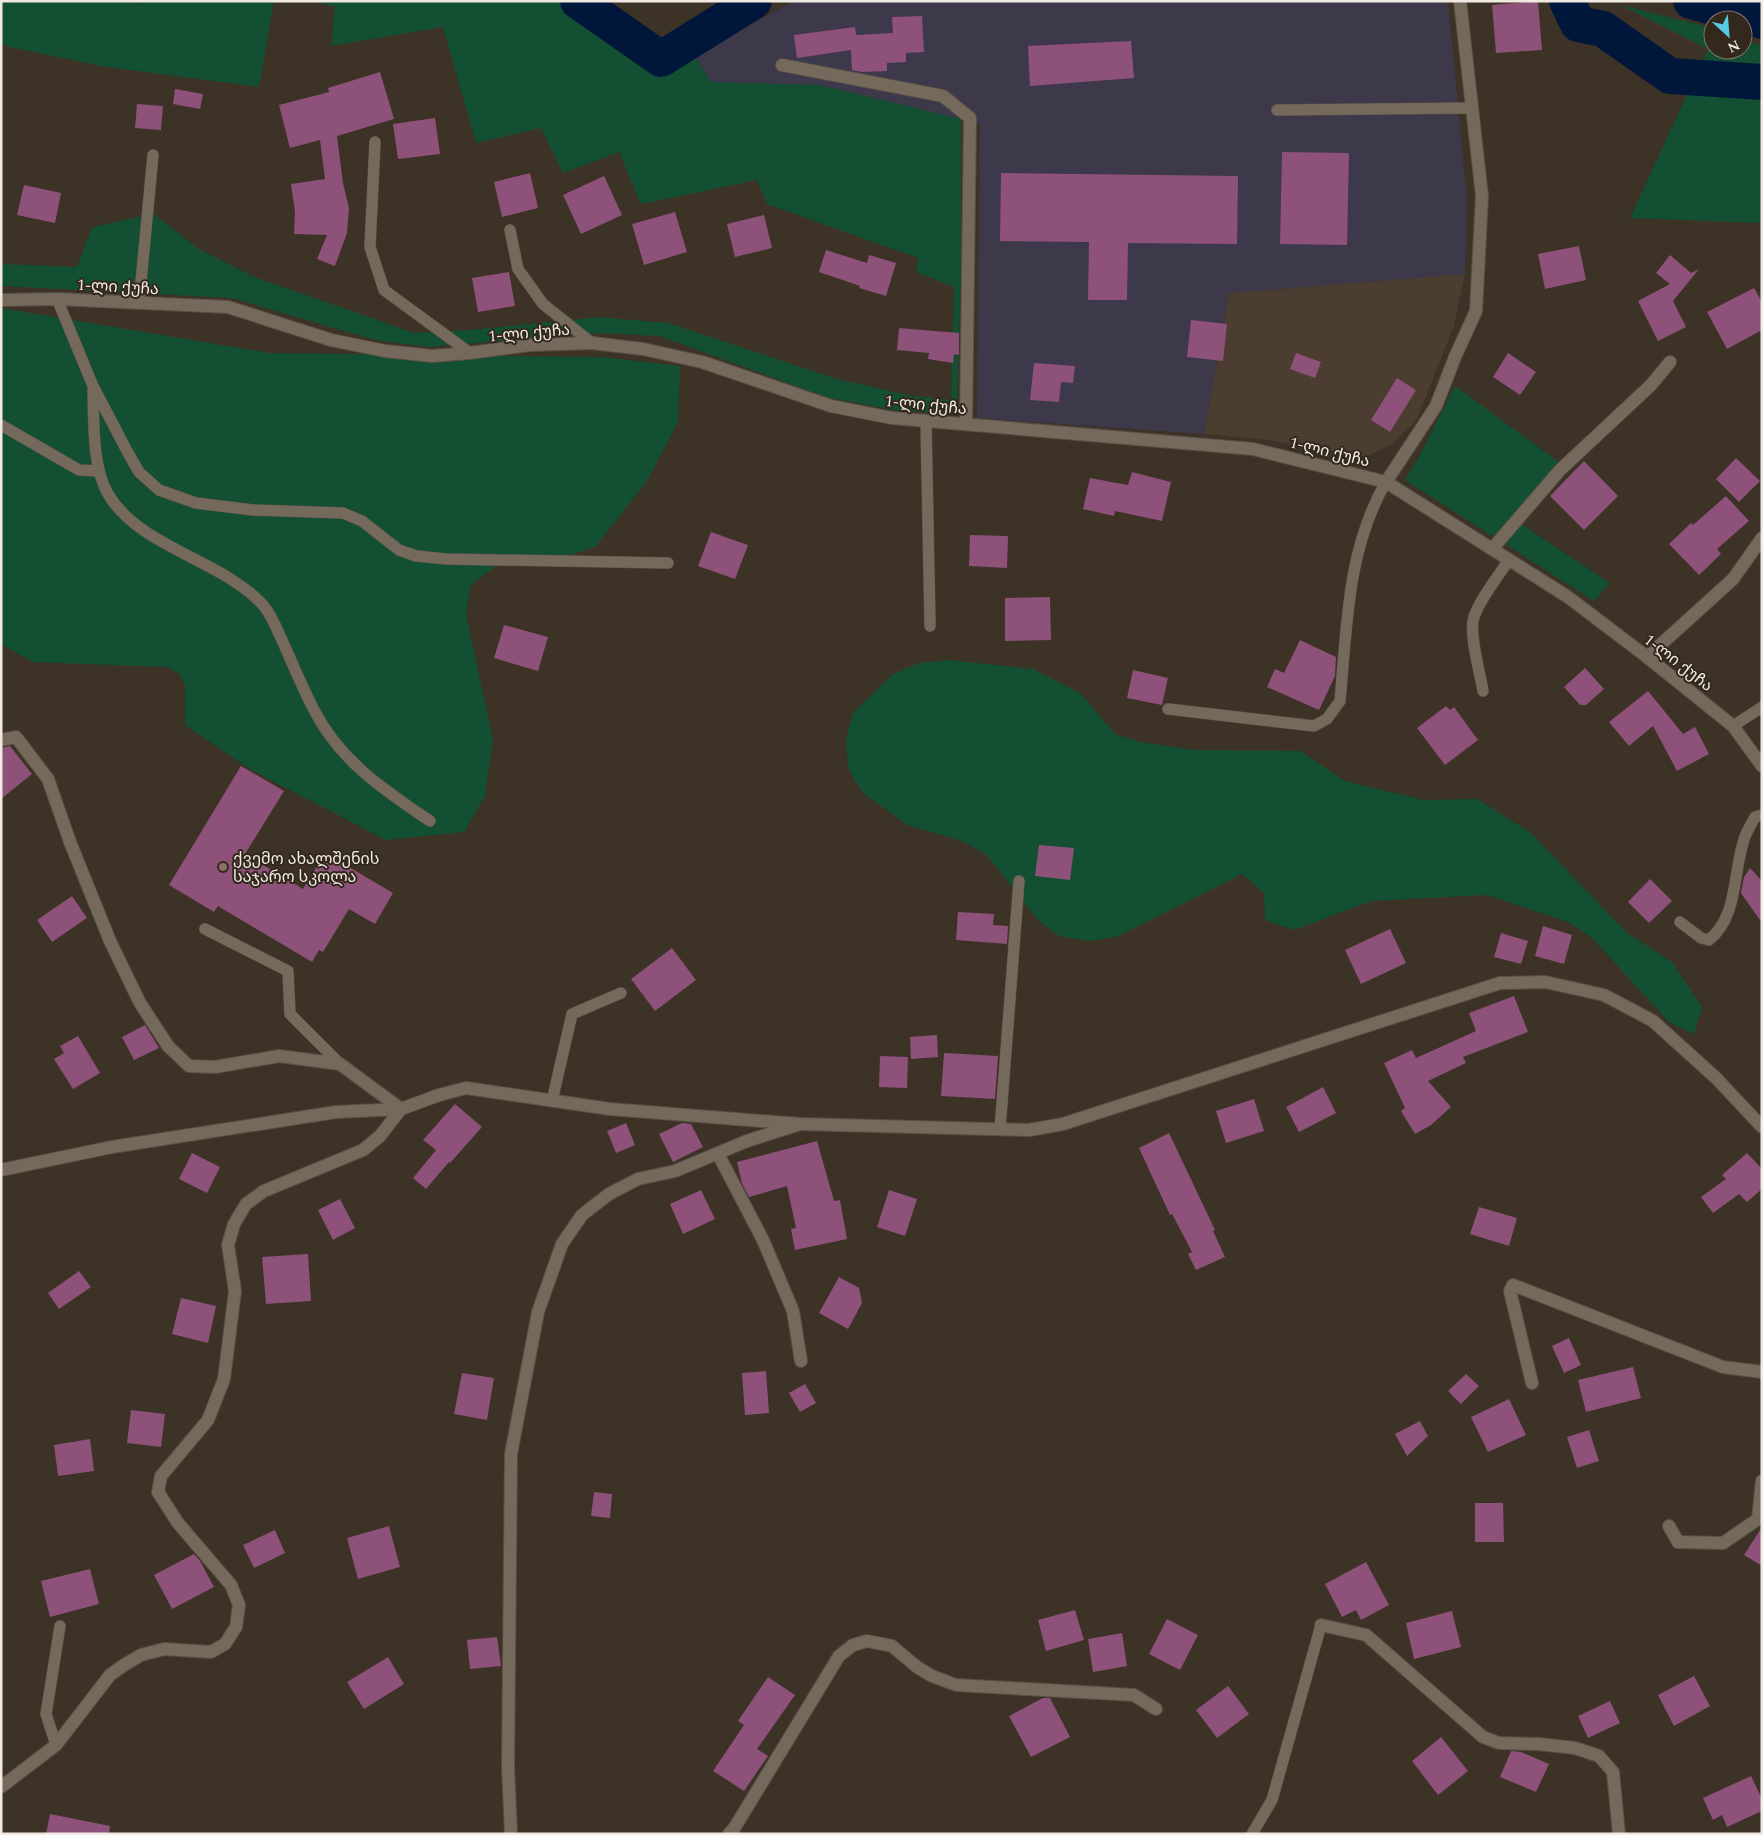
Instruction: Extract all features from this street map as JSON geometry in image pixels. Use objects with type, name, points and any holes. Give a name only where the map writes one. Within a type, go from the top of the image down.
[{"type":"street","points":[[1386,482],[1436,406],[1455,357],[1476,311],[1482,196],[1460,1]]},
{"type":"street","points":[[782,66],[943,96],[970,118],[966,424]]},
{"type":"street","name":"1-ლი ქუჩა","points":[[1,300],[57,299],[228,307],[331,340],[385,351],[432,356],[530,345],[592,343],[643,349],[702,362],[831,406],[892,418],[1253,449],[1386,482],[1568,597],[1733,726],[1762,766]]},
{"type":"street","points":[[1492,549],[1560,470],[1652,385],[1670,362]]},
{"type":"street","points":[[1647,657],[1733,579],[1762,538]]},
{"type":"street","points":[[1,740],[16,737],[48,779],[70,842],[110,941],[140,1003],[168,1046],[189,1066],[215,1067],[279,1056],[340,1064],[401,1109]]},
{"type":"street","points":[[1,1170],[112,1148],[336,1112],[401,1109],[439,1095],[466,1088],[610,1109],[800,1124],[1029,1130],[1063,1124],[1500,983],[1545,982],[1604,995],[1653,1021],[1716,1078],[1762,1127]]},
{"type":"street","points":[[1,1787],[56,1745],[110,1675],[124,1665],[141,1655],[164,1649],[211,1652],[225,1644],[236,1627],[238,1605],[231,1585],[178,1523],[158,1492],[161,1476],[208,1420],[224,1379],[235,1291],[228,1245],[234,1224],[246,1204],[264,1191],[363,1150],[380,1136],[401,1109]]},
{"type":"street","points":[[511,1834],[508,1767],[510,1454],[538,1312],[562,1244],[582,1215],[608,1194],[638,1179],[675,1171],[747,1141],[800,1124]]},
{"type":"street","points":[[718,1154],[762,1240],[793,1311],[800,1361]]},
{"type":"street","points":[[1532,1383],[1510,1291],[1513,1285],[1723,1367],[1762,1372]]},
{"type":"street","points":[[1670,1526],[1678,1542],[1723,1543],[1758,1519],[1762,1481]]},
{"type":"street","points":[[1321,1625],[1366,1635],[1483,1737],[1499,1743],[1538,1744],[1575,1748],[1599,1756],[1612,1772],[1620,1834]]},
{"type":"street","points":[[728,1834],[735,1827],[838,1656],[853,1645],[868,1641],[892,1646],[924,1672],[956,1685],[1134,1695],[1156,1708]]},
{"type":"lane","points":[[1277,110],[1472,108]]},
{"type":"lane","points":[[375,142],[370,247],[384,290],[470,353]]},
{"type":"lane","points":[[139,303],[153,154]]},
{"type":"lane","points":[[510,230],[518,269],[543,304],[592,343]]},
{"type":"lane","points":[[57,299],[93,386],[139,472],[159,490],[196,503],[253,510],[343,513],[362,521],[399,550],[416,556],[447,559],[668,563]]},
{"type":"lane","points":[[93,386],[98,471],[107,493],[121,514],[145,531],[244,587],[264,606],[314,712],[337,746],[374,783],[430,821]]},
{"type":"lane","points":[[926,421],[930,626]]},
{"type":"lane","points":[[1,425],[79,470],[98,471]]},
{"type":"lane","points":[[1168,709],[1314,726],[1327,719],[1340,701],[1353,570],[1367,521],[1386,482]]},
{"type":"lane","points":[[1484,691],[1473,634],[1473,621],[1478,608],[1509,560]]},
{"type":"lane","points":[[1733,726],[1762,707]]},
{"type":"lane","points":[[1680,922],[1701,938],[1709,940],[1717,934],[1727,917],[1746,835],[1756,817],[1762,815]]},
{"type":"lane","points":[[1000,1129],[1019,881]]},
{"type":"lane","points":[[205,929],[288,971],[290,1014],[340,1064]]},
{"type":"lane","points":[[552,1101],[572,1014],[620,993]]},
{"type":"lane","points":[[1252,1834],[1272,1800],[1321,1625]]},
{"type":"lane","points":[[56,1745],[46,1714],[60,1626]]},
{"type":"shaded area","points":[[793,1],[1448,1],[1467,200],[1465,274],[1229,293],[1204,434],[977,418],[980,124],[820,85],[711,82],[695,56]]},
{"type":"shaded area","points":[[1465,274],[1454,326],[1416,421],[1391,445],[1365,457],[1268,440],[1204,434],[1229,293]]},
{"type":"green space","points":[[1,1],[130,1],[143,3],[146,1],[274,1],[259,87],[107,67],[1,44]]},
{"type":"green space","points":[[313,1],[561,1],[645,64],[666,70],[695,56],[711,82],[820,85],[961,119],[961,274],[957,415],[894,410],[826,397],[659,336],[599,333],[429,347],[375,340],[232,298],[1,286],[1,264],[77,267],[92,227],[154,214],[197,248],[252,276],[414,333],[471,330],[598,317],[668,323],[837,379],[912,396],[951,400],[954,287],[916,272],[918,258],[767,204],[757,180],[641,204],[619,152],[563,173],[541,128],[476,143],[443,27],[331,46],[335,7]]},
{"type":"green space","points":[[1620,5],[1703,26],[1703,46]]},
{"type":"green space","points":[[1753,43],[1762,46],[1762,223],[1630,218],[1703,60],[1753,60]]},
{"type":"green space","points":[[1,308],[270,353],[601,357],[680,366],[678,422],[647,481],[596,546],[571,555],[505,559],[470,586],[466,614],[493,740],[485,796],[464,832],[386,840],[251,770],[185,725],[185,685],[179,673],[166,667],[33,662],[1,644]]},
{"type":"green space","points":[[1455,386],[1560,463],[1512,518],[1610,583],[1594,601],[1405,480],[1419,457]]},
{"type":"green space","points":[[948,660],[1033,669],[1080,693],[1115,734],[1140,742],[1193,750],[1300,751],[1345,781],[1424,800],[1477,799],[1530,832],[1626,932],[1672,962],[1702,1007],[1694,1034],[1669,1022],[1591,937],[1568,922],[1487,895],[1371,901],[1294,930],[1265,920],[1264,893],[1242,874],[1116,937],[1089,941],[1059,936],[1038,920],[987,855],[962,841],[907,825],[862,792],[848,768],[846,739],[853,713],[893,674],[919,663]]},
{"type":"building","points":[[1538,1],[1542,50],[1496,53],[1492,5]]},
{"type":"building","points":[[922,16],[924,52],[906,53],[906,62],[887,63],[887,71],[862,72],[852,70],[851,50],[797,58],[794,35],[855,27],[856,35],[893,33],[892,17]]},
{"type":"building","points":[[1131,41],[1134,78],[1030,86],[1028,46]]},
{"type":"building","points":[[380,72],[394,119],[337,136],[343,183],[349,208],[347,233],[335,266],[317,259],[327,235],[294,234],[295,212],[291,184],[325,179],[320,140],[290,148],[279,105],[329,92],[328,88]]},
{"type":"building","points":[[175,89],[203,94],[200,109],[173,104]]},
{"type":"building","points":[[137,104],[163,106],[161,130],[135,128]]},
{"type":"building","points":[[435,118],[440,154],[398,159],[393,124]]},
{"type":"building","points":[[1282,152],[1349,153],[1347,245],[1280,244]]},
{"type":"building","points":[[530,173],[538,208],[502,217],[494,182]]},
{"type":"building","points":[[1001,173],[1238,176],[1237,244],[1128,243],[1127,300],[1088,300],[1089,242],[1000,241]]},
{"type":"building","points":[[604,176],[622,215],[581,234],[563,195]]},
{"type":"building","points":[[24,185],[61,193],[55,223],[17,215]]},
{"type":"building","points":[[675,212],[687,252],[644,265],[632,224]]},
{"type":"building","points":[[764,215],[772,248],[735,257],[727,224]]},
{"type":"building","points":[[1579,246],[1586,280],[1545,289],[1538,254]]},
{"type":"building","points":[[826,250],[867,263],[869,255],[896,263],[886,296],[859,288],[860,286],[819,272]]},
{"type":"building","points":[[1670,255],[1691,273],[1699,269],[1673,301],[1686,327],[1658,341],[1638,301],[1670,284],[1656,273]]},
{"type":"building","points":[[509,272],[515,306],[478,312],[472,278]]},
{"type":"building","points":[[1754,288],[1762,302],[1762,330],[1727,349],[1707,312]]},
{"type":"building","points":[[1191,320],[1227,324],[1223,361],[1187,357]]},
{"type":"building","points":[[899,328],[959,333],[959,355],[954,354],[953,363],[928,359],[929,353],[897,350]]},
{"type":"building","points":[[1296,353],[1321,362],[1315,378],[1290,369]]},
{"type":"building","points":[[1508,353],[1536,372],[1520,395],[1493,377]]},
{"type":"building","points":[[1034,363],[1075,366],[1073,383],[1061,382],[1059,402],[1030,400]]},
{"type":"building","points":[[1397,378],[1416,390],[1390,432],[1371,420]]},
{"type":"building","points":[[1736,458],[1760,481],[1739,502],[1716,479]]},
{"type":"building","points":[[1584,461],[1618,496],[1584,530],[1550,496]]},
{"type":"building","points":[[1132,472],[1171,482],[1162,521],[1115,511],[1114,516],[1083,509],[1090,478],[1128,485]]},
{"type":"building","points":[[1726,496],[1749,521],[1717,549],[1721,554],[1699,575],[1669,544],[1691,523],[1693,525]]},
{"type":"building","points":[[711,532],[748,545],[735,579],[698,566]]},
{"type":"building","points":[[970,535],[1008,536],[1007,568],[969,566]]},
{"type":"building","points":[[1050,597],[1051,640],[1005,641],[1005,598]]},
{"type":"building","points":[[504,625],[548,637],[538,671],[494,658]]},
{"type":"building","points":[[1300,640],[1336,657],[1335,676],[1319,710],[1267,687],[1275,669],[1284,673]]},
{"type":"building","points":[[1585,668],[1604,689],[1586,705],[1580,705],[1564,687]]},
{"type":"building","points":[[1133,670],[1168,678],[1162,705],[1127,698]]},
{"type":"building","points":[[1648,691],[1683,734],[1695,727],[1709,754],[1677,771],[1653,726],[1629,746],[1609,722]]},
{"type":"building","points":[[1446,706],[1450,710],[1454,707],[1478,740],[1445,765],[1417,728]]},
{"type":"building","points":[[10,746],[32,774],[1,799],[1,748]]},
{"type":"building","name":"ქვემო ახალშენის საჯარო სკოლა","points":[[241,766],[284,791],[245,854],[303,889],[325,853],[393,893],[375,924],[349,909],[323,952],[319,950],[312,962],[218,906],[214,912],[169,885]]},
{"type":"building","points":[[1039,845],[1074,848],[1070,880],[1035,876]]},
{"type":"building","points":[[1750,868],[1762,881],[1762,923],[1741,893],[1744,877]]},
{"type":"building","points":[[1650,879],[1672,901],[1649,923],[1628,902]]},
{"type":"building","points":[[72,896],[87,918],[52,942],[37,920]]},
{"type":"building","points":[[958,912],[994,914],[993,925],[1008,926],[1007,944],[956,940]]},
{"type":"building","points":[[1543,926],[1572,935],[1564,964],[1535,956]]},
{"type":"building","points":[[1390,929],[1406,963],[1361,984],[1345,950]]},
{"type":"building","points":[[1501,933],[1528,941],[1521,964],[1494,957]]},
{"type":"building","points":[[672,948],[696,980],[655,1011],[631,979]]},
{"type":"building","points":[[1514,996],[1528,1032],[1463,1057],[1466,1063],[1428,1081],[1451,1107],[1431,1125],[1415,1134],[1401,1111],[1405,1108],[1384,1063],[1412,1050],[1416,1058],[1476,1031],[1469,1013]]},
{"type":"building","points":[[145,1025],[159,1048],[134,1060],[122,1037]]},
{"type":"building","points":[[937,1035],[938,1057],[911,1059],[910,1037]]},
{"type":"building","points":[[78,1036],[100,1073],[73,1089],[54,1059],[64,1053],[60,1046]]},
{"type":"building","points":[[944,1053],[998,1056],[995,1099],[941,1096]]},
{"type":"building","points":[[880,1056],[908,1057],[907,1088],[879,1087]]},
{"type":"building","points":[[1323,1087],[1336,1113],[1299,1132],[1286,1107]]},
{"type":"building","points":[[1254,1099],[1264,1131],[1226,1143],[1216,1111]]},
{"type":"building","points":[[455,1104],[482,1127],[426,1189],[413,1178],[436,1150],[423,1140]]},
{"type":"building","points":[[626,1123],[635,1145],[616,1153],[607,1131]]},
{"type":"building","points":[[682,1123],[691,1124],[703,1147],[673,1162],[659,1134]]},
{"type":"building","points":[[1169,1133],[1215,1230],[1213,1231],[1225,1257],[1196,1270],[1188,1254],[1192,1252],[1172,1214],[1170,1215],[1139,1148]]},
{"type":"building","points":[[817,1141],[834,1201],[840,1200],[847,1239],[795,1250],[791,1229],[796,1228],[787,1186],[749,1197],[742,1183],[737,1162]]},
{"type":"building","points":[[192,1153],[220,1167],[207,1193],[179,1179]]},
{"type":"building","points":[[1747,1153],[1762,1169],[1762,1189],[1747,1202],[1739,1194],[1713,1213],[1701,1197],[1726,1179],[1722,1175]]},
{"type":"building","points":[[701,1190],[715,1219],[683,1234],[670,1204]]},
{"type":"building","points":[[889,1190],[917,1199],[905,1236],[877,1227]]},
{"type":"building","points":[[340,1199],[355,1228],[333,1240],[318,1210]]},
{"type":"building","points":[[1479,1207],[1517,1218],[1509,1246],[1470,1234]]},
{"type":"building","points":[[308,1254],[311,1301],[266,1304],[262,1257]]},
{"type":"building","points":[[79,1271],[91,1287],[59,1309],[48,1293]]},
{"type":"building","points":[[839,1277],[859,1288],[862,1303],[848,1329],[819,1313]]},
{"type":"building","points":[[181,1298],[216,1306],[208,1343],[172,1334]]},
{"type":"building","points":[[1569,1338],[1581,1365],[1564,1373],[1552,1346]]},
{"type":"building","points":[[1633,1367],[1641,1398],[1586,1412],[1578,1380]]},
{"type":"building","points":[[766,1371],[769,1413],[745,1415],[742,1373]]},
{"type":"building","points":[[462,1373],[494,1378],[487,1420],[454,1414]]},
{"type":"building","points":[[1466,1374],[1479,1386],[1461,1404],[1448,1391]]},
{"type":"building","points":[[805,1384],[816,1403],[800,1412],[789,1393]]},
{"type":"building","points":[[1509,1399],[1526,1435],[1488,1452],[1471,1417]]},
{"type":"building","points":[[131,1410],[165,1414],[161,1447],[127,1443]]},
{"type":"building","points":[[1420,1421],[1428,1436],[1407,1456],[1395,1434]]},
{"type":"building","points":[[1589,1430],[1599,1461],[1577,1468],[1567,1437]]},
{"type":"building","points":[[90,1439],[94,1471],[58,1476],[54,1445]]},
{"type":"building","points":[[594,1492],[612,1494],[610,1518],[591,1516]]},
{"type":"building","points":[[1475,1503],[1503,1503],[1504,1542],[1475,1542]]},
{"type":"building","points":[[389,1526],[400,1567],[358,1579],[347,1538]]},
{"type":"building","points":[[1762,1527],[1762,1566],[1744,1555]]},
{"type":"building","points":[[275,1530],[285,1553],[254,1568],[243,1545]]},
{"type":"building","points":[[194,1554],[200,1561],[214,1587],[172,1609],[154,1575]]},
{"type":"building","points":[[1366,1562],[1389,1605],[1361,1620],[1356,1610],[1342,1617],[1325,1584]]},
{"type":"building","points":[[90,1569],[99,1604],[50,1617],[41,1581]]},
{"type":"building","points":[[1075,1610],[1084,1640],[1046,1651],[1038,1620]]},
{"type":"building","points":[[1452,1611],[1461,1647],[1414,1659],[1406,1623]]},
{"type":"building","points":[[1167,1619],[1198,1635],[1180,1670],[1149,1654]]},
{"type":"building","points":[[1122,1633],[1127,1666],[1093,1672],[1088,1639]]},
{"type":"building","points":[[497,1637],[501,1666],[470,1669],[467,1640]]},
{"type":"building","points":[[388,1657],[404,1684],[364,1709],[347,1682]]},
{"type":"building","points":[[1694,1676],[1710,1706],[1674,1726],[1658,1695]]},
{"type":"building","points":[[768,1677],[795,1695],[757,1749],[768,1756],[744,1791],[713,1771],[744,1725],[738,1721]]},
{"type":"building","points":[[1228,1686],[1249,1714],[1217,1738],[1196,1710]]},
{"type":"building","points":[[1043,1698],[1050,1698],[1070,1737],[1031,1757],[1009,1716]]},
{"type":"building","points":[[1610,1701],[1620,1723],[1588,1738],[1578,1716]]},
{"type":"building","points":[[1441,1737],[1468,1771],[1438,1795],[1412,1761]]},
{"type":"building","points":[[1511,1751],[1521,1752],[1549,1764],[1536,1792],[1500,1777]]},
{"type":"building","points":[[1751,1776],[1762,1799],[1762,1811],[1727,1827],[1722,1815],[1713,1820],[1703,1798]]},
{"type":"building","points":[[50,1814],[110,1826],[109,1834],[46,1834]]},
{"type":"waterway","points":[[578,1],[661,59],[754,1]]},
{"type":"waterway","points":[[1567,1],[1578,24],[1603,29],[1670,76],[1762,82]]},
{"type":"waterway","points":[[1691,1],[1762,21]]},
{"type":"place","name":"ქვემო ახალშენის საჯარო სკოლა","points":[[223,867]]}]
